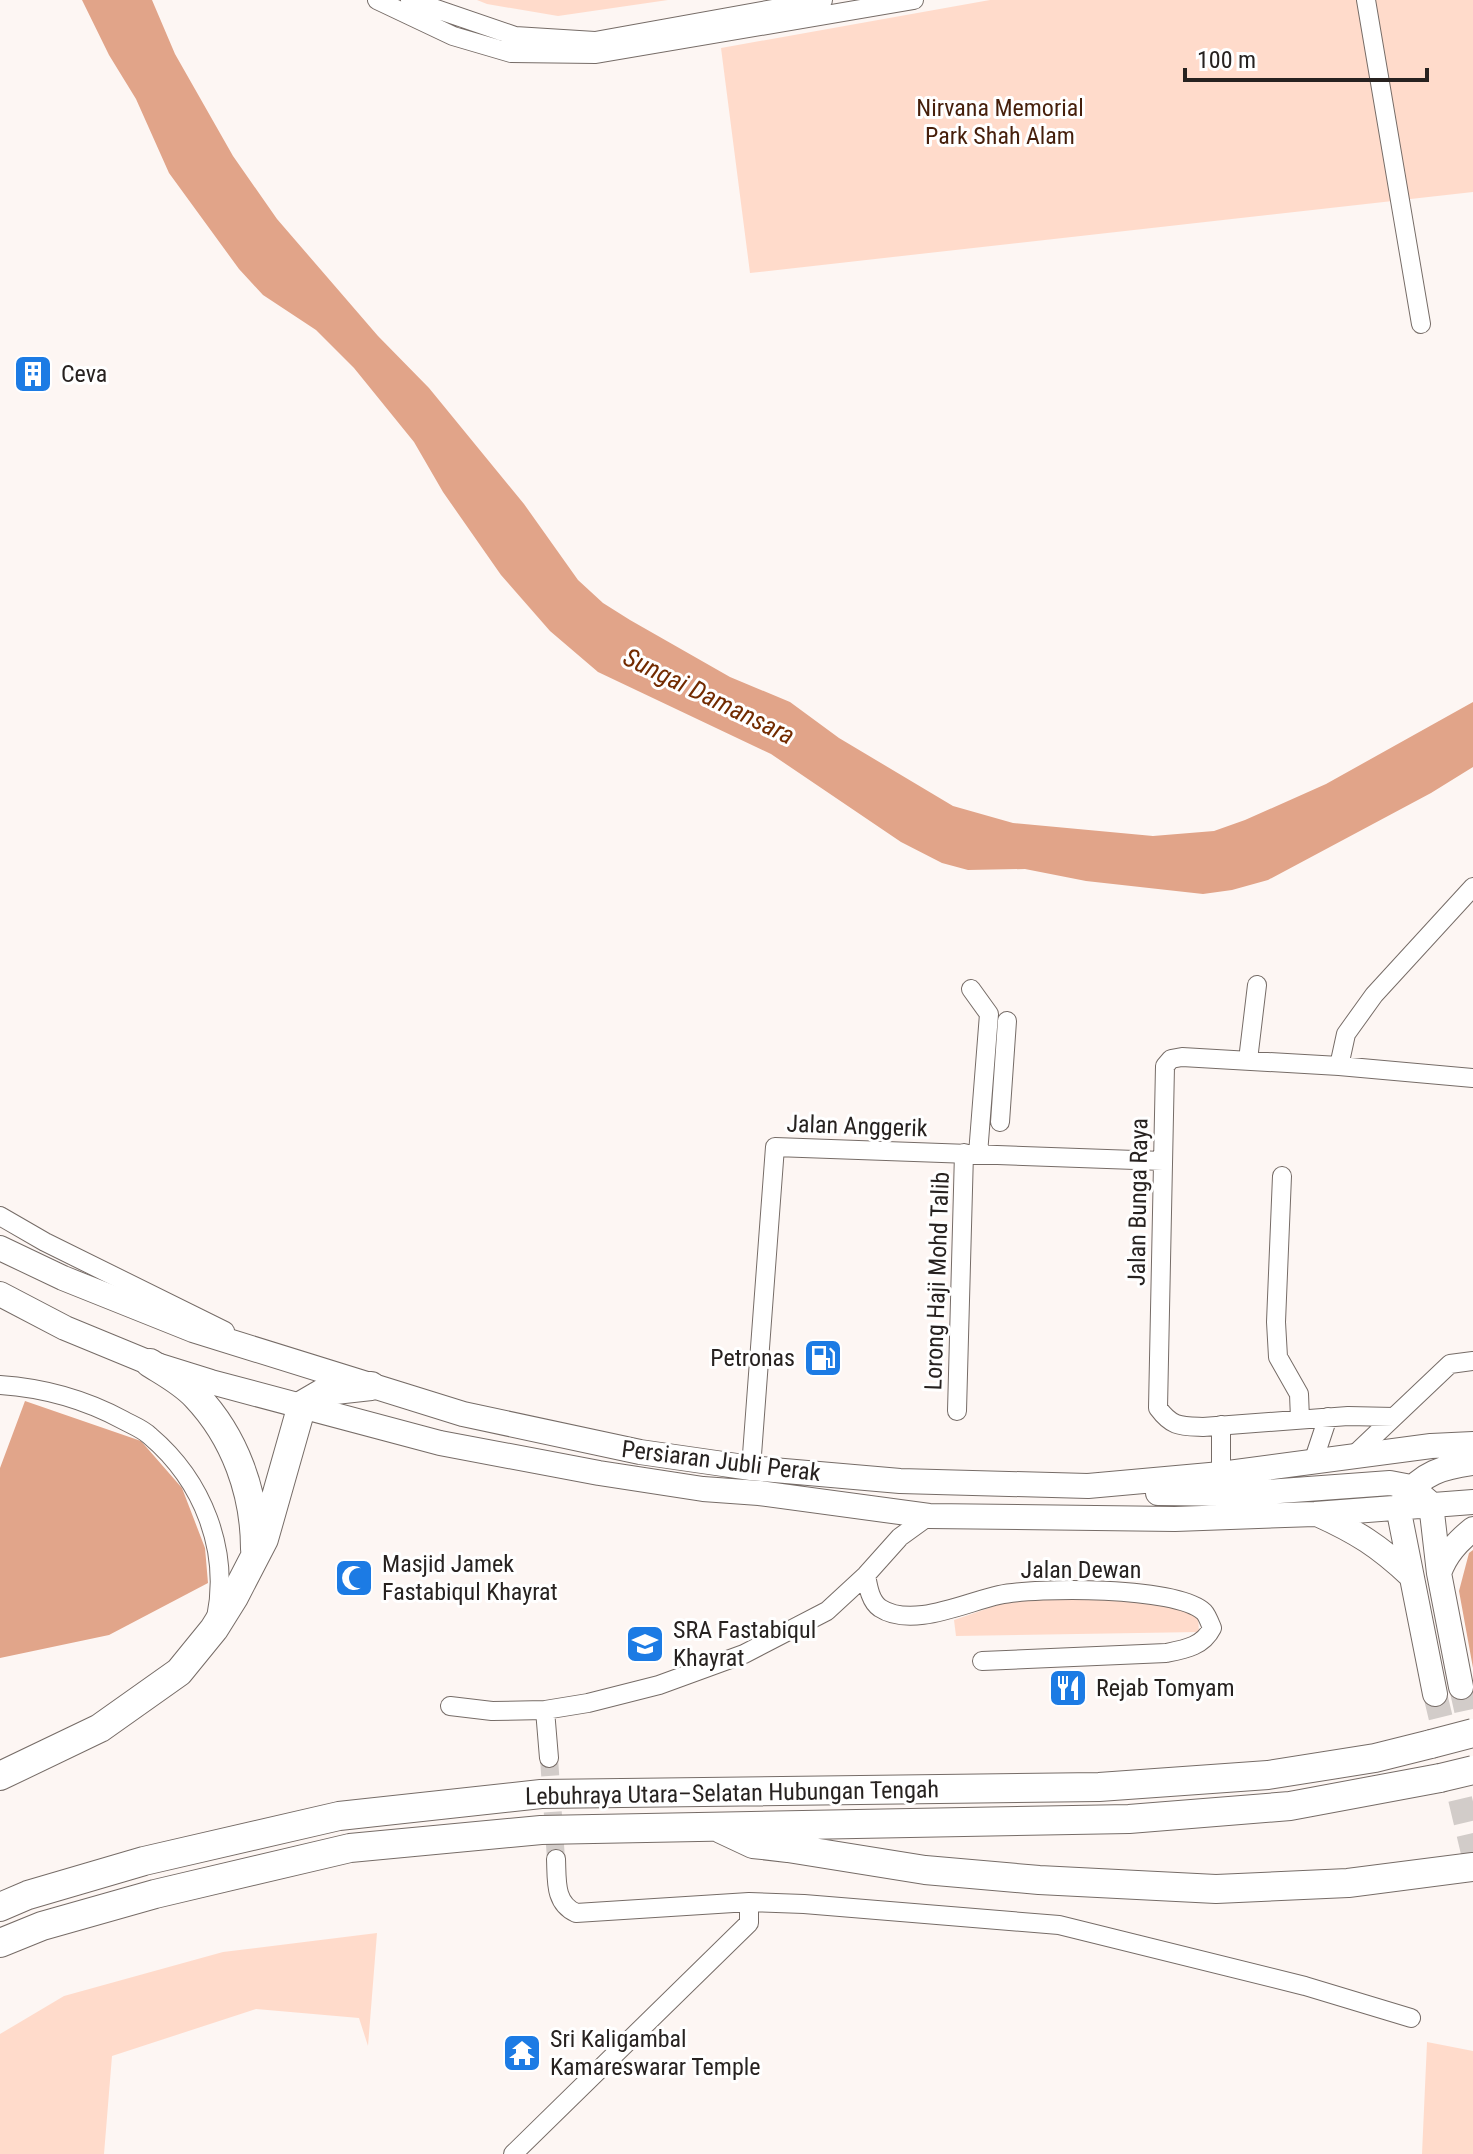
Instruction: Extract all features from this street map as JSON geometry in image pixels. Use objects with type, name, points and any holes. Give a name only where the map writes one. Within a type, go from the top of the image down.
[{"type":"highway","points":[[150,1363],[195,1395],[231,1442],[243,1473],[250,1505],[255,1558]]},
{"type":"highway","points":[[0,1776],[100,1728],[179,1672],[214,1629],[255,1558],[271,1518],[302,1405],[326,1391],[371,1386]]},
{"type":"highway","name":"Lebuhraya Utara–Selatan Hubungan Tengah","points":[[0,1907],[28,1895],[144,1861],[354,1814],[541,1794],[1099,1787],[1268,1775],[1375,1758],[1473,1733]]},
{"type":"highway","name":"Lebuhraya Utara–Selatan Hubungan Tengah","points":[[0,1943],[42,1926],[155,1894],[350,1848],[541,1830],[1129,1819],[1290,1806],[1473,1770]]},
{"type":"highway","points":[[716,1826],[753,1844],[925,1870],[1039,1880],[1216,1889],[1348,1883],[1473,1867]]},
{"type":"main road","name":"Persiaran Jubli Perak","points":[[0,1248],[63,1278],[193,1330],[463,1414],[640,1452],[751,1468],[900,1481],[1088,1486],[1221,1474],[1431,1446],[1473,1444]]},
{"type":"main road","name":"Persiaran Jubli Perak","points":[[0,1294],[65,1328],[150,1363],[440,1443],[599,1473],[929,1516],[1175,1519],[1315,1514],[1405,1497]]},
{"type":"main road","points":[[1435,1694],[1411,1576],[1405,1497],[1425,1475],[1447,1466],[1473,1463]]},
{"type":"main road","points":[[1088,1486],[1146,1493],[1240,1494],[1390,1483],[1405,1497],[1431,1504],[1473,1502]]},
{"type":"main road","points":[[1431,1504],[1439,1573],[1461,1687]]},
{"type":"main road","points":[[1315,1514],[1357,1532],[1411,1576]]},
{"type":"main road","points":[[1439,1573],[1445,1557],[1473,1529]]},
{"type":"street","points":[[377,0],[453,36],[511,53],[596,54],[914,0]]},
{"type":"street","points":[[410,0],[515,36],[595,41],[823,0]]},
{"type":"street","points":[[1366,0],[1421,324]]},
{"type":"street","points":[[1339,1066],[1346,1034],[1374,995],[1473,887]]},
{"type":"street","points":[[1248,1060],[1257,985]]},
{"type":"street","points":[[971,989],[989,1014],[992,1093],[1000,1122]]},
{"type":"street","points":[[992,1093],[1007,1021]]},
{"type":"street","name":"Jalan Bunga Raya","points":[[1394,1417],[1328,1417],[1181,1426],[1168,1422],[1158,1408],[1165,1066],[1171,1059],[1182,1057],[1471,1075]]},
{"type":"street","name":"Lorong Haji Mohd Talib","points":[[957,1411],[971,1153],[992,1093]]},
{"type":"street","name":"Jalan Anggerik","points":[[751,1468],[775,1147],[1163,1161]]},
{"type":"street","points":[[1282,1176],[1276,1322],[1278,1357],[1299,1394],[1300,1419]]},
{"type":"street","points":[[0,1216],[45,1242],[273,1355]]},
{"type":"street","points":[[1353,1456],[1450,1364],[1473,1361]]},
{"type":"street","points":[[0,1385],[61,1394],[92,1404],[149,1434],[171,1457],[201,1498],[215,1540],[220,1588],[214,1629]]},
{"type":"street","points":[[1313,1462],[1328,1417]]},
{"type":"street","points":[[1221,1425],[1221,1474]]},
{"type":"street","points":[[450,1706],[492,1711],[545,1710],[588,1703],[659,1685],[744,1654],[827,1611],[866,1575],[900,1537],[929,1516]]},
{"type":"street","name":"Jalan Dewan","points":[[866,1575],[870,1592],[879,1607],[899,1614],[921,1616],[1022,1592],[1145,1592],[1204,1612],[1212,1628],[1207,1639],[1190,1648],[1166,1653],[982,1661]]},
{"type":"street","points":[[545,1710],[549,1758]]},
{"type":"street","points":[[556,1859],[559,1899],[567,1909],[576,1913],[749,1902],[1059,1925],[1305,1986],[1411,2018]]},
{"type":"street","points":[[513,2154],[749,1923],[749,1902]]},
{"type":"green space","points":[[477,0],[668,0],[558,16]]},
{"type":"green space","name":"Nirvana Memorial Park Shah Alam","points":[[990,0],[1473,0],[1473,192],[750,273],[721,48]]},
{"type":"green space","points":[[1149,1596],[1198,1616],[1199,1632],[956,1636],[954,1620],[1018,1598]]},
{"type":"green space","points":[[377,1933],[368,2046],[359,2018],[256,2009],[112,2056],[104,2154],[0,2154],[0,2034],[64,1996],[223,1952]]},
{"type":"green space","points":[[1427,2042],[1473,2051],[1473,2154],[1422,2154]]},
{"type":"shaded area","points":[[25,1401],[141,1441],[182,1488],[205,1548],[208,1583],[109,1635],[0,1658],[0,1468]]},
{"type":"shaded area","points":[[1473,1550],[1473,1668],[1459,1591],[1469,1553]]},
{"type":"water","name":"Sungai Damansara","points":[[82,0],[152,0],[175,54],[233,156],[277,219],[378,336],[429,388],[524,504],[578,580],[603,603],[630,620],[730,677],[790,702],[839,738],[953,806],[1013,823],[1153,836],[1214,831],[1326,784],[1473,702],[1473,767],[1431,793],[1268,880],[1203,894],[1086,881],[1025,869],[968,870],[942,863],[901,842],[771,754],[598,672],[550,631],[501,575],[443,492],[414,442],[354,368],[316,330],[263,295],[239,269],[169,173],[136,99],[109,55]]},
{"type":"tunnel","points":[[1461,1687],[1473,1741]]},
{"type":"tunnel","points":[[1435,1694],[1473,1853]]},
{"type":"tunnel","points":[[549,1758],[556,1859]]},
{"type":"place","name":"Ceva","points":[[33,374]]},
{"type":"place","name":"Petronas","points":[[823,1358]]},
{"type":"place","name":"Masjid Jamek Fastabiqul Khayrat","points":[[354,1578]]},
{"type":"place","name":"SRA Fastabiqul Khayrat","points":[[645,1644]]},
{"type":"place","name":"Rejab Tomyam","points":[[1068,1688]]},
{"type":"place","name":"Sri Kaligambal Kamareswarar Temple","points":[[522,2053]]}]
